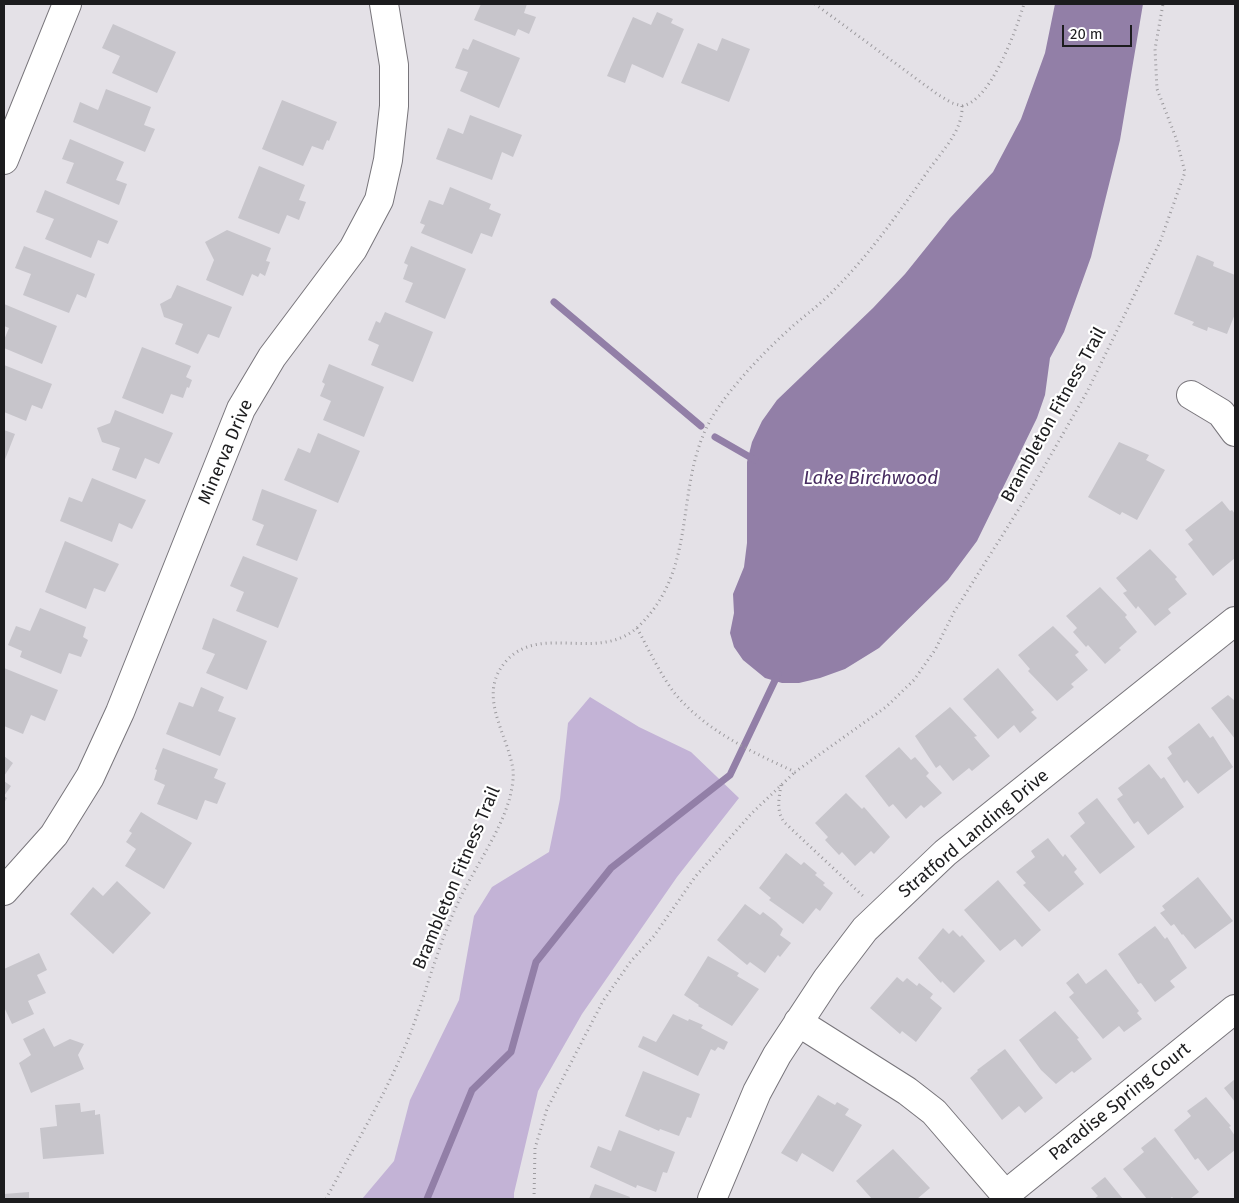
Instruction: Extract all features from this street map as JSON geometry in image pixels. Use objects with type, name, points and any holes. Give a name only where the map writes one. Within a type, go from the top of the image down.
[{"type":"street","points":[[4,160],[67,4]]},
{"type":"street","name":"Minerva Drive","points":[[4,891],[54,834],[90,778],[120,712],[242,409],[272,357],[353,249],[380,200],[388,160],[394,106],[394,65],[384,4]]},
{"type":"street","points":[[1190,395],[1221,413],[1235,432]]},
{"type":"street","name":"Stratford Landing Drive","points":[[712,1199],[757,1092],[798,1022],[865,929],[945,853],[1235,621]]},
{"type":"street","name":"Paradise Spring Court","points":[[1007,1197],[1235,1008]]},
{"type":"street","points":[[798,1022],[907,1091],[934,1112],[1007,1197]]},
{"type":"path","points":[[815,4],[937,94],[952,103],[962,106],[975,102],[991,79],[1009,45],[1024,4]]},
{"type":"path","name":"Brambleton Fitness Trail","points":[[534,1199],[535,1148],[545,1117],[603,1001],[631,961],[654,936],[695,877],[752,813],[795,772],[886,707],[914,680],[935,650],[954,612],[1083,400],[1160,242],[1185,172],[1176,138],[1157,89],[1155,49],[1163,4]]},
{"type":"path","name":"Brambleton Fitness Trail","points":[[326,1199],[394,1070],[407,1041],[454,910],[509,800],[514,772],[496,720],[494,699],[500,670],[509,658],[525,648],[540,643],[607,643],[624,638],[637,628],[661,599],[677,564],[692,461],[718,408],[768,349],[834,291],[888,229],[951,139],[962,117],[962,106]]},
{"type":"path","points":[[637,628],[675,693],[701,720],[753,753],[795,772]]},
{"type":"path","points":[[782,784],[778,805],[779,815],[784,822],[881,913]]},
{"type":"shaded area","points":[[590,697],[639,727],[691,752],[739,798],[677,877],[582,1014],[538,1091],[514,1199],[362,1199],[394,1161],[410,1100],[459,1000],[474,916],[492,887],[549,852],[560,799],[568,723]]},
{"type":"water","name":"Lake Birchwood","points":[[1055,4],[1143,4],[1120,140],[1091,257],[1064,332],[1050,358],[1045,395],[1037,418],[977,541],[948,580],[879,648],[845,669],[820,678],[799,683],[782,683],[765,678],[743,660],[734,647],[730,633],[734,613],[733,594],[744,567],[747,543],[747,462],[752,442],[762,421],[777,400],[873,308],[905,274],[950,218],[993,172],[1021,119],[1045,53]]},
{"type":"building","points":[[481,4],[527,4],[524,13],[536,17],[529,34],[518,29],[515,36],[474,20]]},
{"type":"building","points":[[657,12],[673,19],[671,23],[684,29],[663,78],[632,64],[625,83],[607,76],[633,17],[651,25]]},
{"type":"building","points":[[113,24],[176,52],[157,93],[112,73],[120,56],[102,48]]},
{"type":"building","points":[[722,38],[750,49],[729,102],[681,83],[698,43],[717,51]]},
{"type":"building","points":[[473,39],[520,58],[499,108],[460,91],[468,72],[455,68],[463,48],[468,50]]},
{"type":"building","points":[[106,89],[151,107],[144,125],[155,129],[145,152],[73,122],[80,102],[98,110]]},
{"type":"building","points":[[282,100],[337,122],[323,150],[312,146],[303,166],[262,149]]},
{"type":"building","points":[[470,115],[522,135],[513,157],[502,152],[492,180],[436,159],[448,128],[463,134]]},
{"type":"building","points":[[70,139],[124,162],[116,180],[127,184],[119,205],[66,183],[74,163],[62,159]]},
{"type":"building","points":[[259,166],[305,185],[299,200],[306,202],[299,220],[287,215],[279,234],[238,218]]},
{"type":"building","points":[[450,187],[491,204],[489,209],[501,214],[492,237],[481,233],[472,254],[421,233],[425,225],[420,223],[429,200],[443,205]]},
{"type":"building","points":[[45,190],[118,221],[108,244],[98,240],[91,258],[45,239],[54,219],[36,212]]},
{"type":"building","points":[[227,230],[271,248],[266,261],[270,262],[265,276],[260,273],[258,277],[252,274],[243,296],[206,280],[214,260],[205,242]]},
{"type":"building","points":[[24,246],[95,274],[86,298],[77,294],[69,313],[23,295],[31,274],[15,268]]},
{"type":"building","points":[[411,246],[466,269],[445,319],[405,302],[413,283],[403,279],[408,265],[404,263]]},
{"type":"building","points":[[1197,255],[1214,262],[1213,266],[1235,275],[1235,314],[1227,334],[1208,327],[1207,331],[1192,325],[1194,322],[1174,314]]},
{"type":"building","points":[[177,285],[232,307],[219,338],[208,334],[198,354],[175,344],[183,324],[164,317],[160,304],[171,298]]},
{"type":"building","points":[[4,304],[57,326],[42,364],[4,348],[4,340],[9,328],[4,326]]},
{"type":"building","points":[[385,312],[433,332],[413,382],[371,365],[379,345],[368,340],[376,321],[380,323]]},
{"type":"building","points":[[142,347],[191,366],[186,377],[192,380],[189,388],[187,387],[183,398],[171,394],[163,414],[122,398]]},
{"type":"building","points":[[329,364],[384,387],[364,437],[323,420],[331,401],[320,396],[325,384],[322,382]]},
{"type":"building","points":[[4,365],[52,384],[42,409],[32,405],[26,421],[4,412]]},
{"type":"building","points":[[115,410],[173,433],[159,464],[145,458],[136,479],[112,470],[120,448],[102,442],[97,428],[110,423]]},
{"type":"building","points":[[4,430],[15,434],[4,462]]},
{"type":"building","points":[[318,433],[360,451],[338,503],[284,480],[298,448],[310,453]]},
{"type":"building","points":[[1119,442],[1149,455],[1146,460],[1165,470],[1137,520],[1122,512],[1120,515],[1088,497]]},
{"type":"building","points":[[92,478],[146,500],[132,529],[119,523],[112,542],[60,521],[69,497],[82,502]]},
{"type":"building","points":[[262,489],[317,510],[297,561],[256,545],[264,525],[252,520]]},
{"type":"building","points":[[1222,501],[1235,514],[1235,558],[1213,576],[1188,544],[1193,540],[1185,530]]},
{"type":"building","points":[[65,541],[119,564],[105,592],[94,588],[86,609],[45,592]]},
{"type":"building","points":[[1150,549],[1177,577],[1175,579],[1187,594],[1168,609],[1171,613],[1155,626],[1138,606],[1136,609],[1123,593],[1127,591],[1116,578]]},
{"type":"building","points":[[243,556],[298,578],[278,628],[236,611],[244,592],[230,586]]},
{"type":"building","points":[[1100,587],[1127,615],[1125,617],[1137,632],[1105,664],[1073,632],[1077,628],[1066,616]]},
{"type":"building","points":[[40,608],[86,627],[83,637],[88,640],[81,657],[69,653],[61,674],[20,657],[22,651],[8,645],[16,626],[30,631]]},
{"type":"building","points":[[213,618],[267,641],[247,690],[206,673],[215,654],[202,649]]},
{"type":"building","points":[[1053,626],[1079,652],[1075,655],[1088,670],[1071,684],[1074,687],[1057,701],[1028,671],[1030,669],[1018,655]]},
{"type":"building","points":[[4,668],[58,690],[45,721],[31,715],[23,734],[4,726]]},
{"type":"building","points":[[998,668],[1034,710],[1031,712],[1037,718],[1020,733],[1014,725],[998,739],[963,699]]},
{"type":"building","points":[[201,687],[224,697],[218,711],[236,718],[220,756],[166,734],[179,702],[193,707]]},
{"type":"building","points":[[1228,695],[1235,701],[1235,739],[1211,708]]},
{"type":"building","points":[[950,707],[977,736],[974,737],[990,756],[972,771],[969,768],[953,781],[940,765],[936,768],[915,736]]},
{"type":"building","points":[[1199,723],[1210,738],[1213,736],[1233,767],[1198,794],[1187,780],[1184,783],[1167,758],[1172,754],[1168,747]]},
{"type":"building","points":[[899,747],[911,760],[915,757],[929,773],[926,776],[942,793],[924,808],[921,805],[906,819],[893,804],[889,807],[865,776]]},
{"type":"building","points":[[163,748],[218,769],[214,778],[226,783],[217,804],[205,800],[197,820],[157,804],[165,785],[154,780],[157,770],[155,769]]},
{"type":"building","points":[[4,756],[13,763],[4,776]]},
{"type":"building","points":[[1149,764],[1161,779],[1164,777],[1184,807],[1148,835],[1138,821],[1134,824],[1117,799],[1123,795],[1118,788]]},
{"type":"building","points":[[4,781],[11,786],[4,796]]},
{"type":"building","points":[[846,793],[862,809],[864,807],[890,837],[874,854],[871,851],[855,866],[842,852],[839,855],[825,840],[828,837],[815,823]]},
{"type":"building","points":[[1097,798],[1135,847],[1100,874],[1070,836],[1085,823],[1078,813]]},
{"type":"building","points":[[141,812],[192,843],[164,889],[125,866],[136,849],[126,842],[132,833],[129,831]]},
{"type":"building","points":[[1048,838],[1063,857],[1065,854],[1077,869],[1074,872],[1084,884],[1049,912],[1023,885],[1026,883],[1016,872],[1035,857],[1031,851]]},
{"type":"building","points":[[786,853],[801,865],[804,862],[817,873],[815,875],[825,883],[823,885],[833,893],[820,911],[816,908],[803,924],[769,900],[771,898],[759,888]]},
{"type":"building","points":[[1198,877],[1233,921],[1195,949],[1174,924],[1171,926],[1160,913],[1165,910],[1162,906]]},
{"type":"building","points":[[998,880],[1041,930],[1022,947],[1015,939],[1000,951],[964,910]]},
{"type":"building","points":[[117,881],[151,913],[113,954],[70,914],[93,887],[103,896]]},
{"type":"building","points":[[745,904],[760,915],[763,912],[776,922],[783,929],[780,935],[791,943],[780,957],[778,955],[765,973],[750,962],[747,965],[717,940]]},
{"type":"building","points":[[1155,926],[1165,939],[1167,937],[1187,968],[1170,981],[1175,987],[1155,1002],[1141,983],[1138,984],[1118,954]]},
{"type":"building","points":[[943,928],[949,934],[953,930],[960,937],[962,935],[985,961],[954,993],[942,981],[941,983],[918,958]]},
{"type":"building","points":[[39,953],[47,970],[37,975],[46,993],[28,1001],[34,1014],[12,1024],[4,1007],[4,969]]},
{"type":"building","points":[[708,956],[739,973],[737,976],[759,989],[732,1026],[698,1006],[684,995]]},
{"type":"building","points":[[1106,969],[1139,1011],[1137,1013],[1142,1019],[1124,1032],[1119,1026],[1103,1039],[1069,997],[1074,993],[1066,983],[1078,973],[1086,984]]},
{"type":"building","points":[[897,977],[903,982],[907,978],[917,986],[919,983],[933,994],[930,998],[942,1008],[916,1042],[902,1031],[900,1034],[870,1008]]},
{"type":"building","points":[[1055,1011],[1079,1038],[1077,1039],[1092,1059],[1074,1073],[1072,1071],[1056,1084],[1041,1070],[1019,1040]]},
{"type":"building","points":[[673,1014],[703,1025],[701,1028],[728,1042],[724,1050],[718,1047],[715,1051],[711,1049],[698,1076],[638,1047],[643,1036],[656,1042]]},
{"type":"building","points":[[44,1028],[54,1047],[70,1039],[84,1044],[78,1055],[84,1069],[31,1093],[19,1063],[31,1055],[23,1039]]},
{"type":"building","points":[[1005,1049],[1043,1098],[1025,1113],[1019,1106],[1002,1120],[970,1078],[977,1070]]},
{"type":"building","points":[[643,1071],[700,1094],[691,1118],[687,1117],[679,1136],[660,1129],[659,1131],[625,1116]]},
{"type":"building","points":[[1235,1079],[1235,1102],[1224,1088]]},
{"type":"building","points":[[818,1095],[835,1105],[837,1102],[849,1109],[845,1115],[862,1125],[833,1172],[802,1153],[797,1162],[781,1153]]},
{"type":"building","points":[[1206,1097],[1231,1126],[1229,1127],[1235,1136],[1235,1150],[1208,1171],[1198,1158],[1195,1160],[1174,1130],[1191,1116],[1187,1111]]},
{"type":"building","points":[[80,1103],[81,1112],[95,1110],[95,1115],[100,1114],[104,1154],[43,1159],[40,1128],[57,1126],[55,1105]]},
{"type":"building","points":[[619,1130],[675,1152],[667,1173],[663,1172],[656,1192],[637,1185],[636,1188],[590,1167],[598,1146],[611,1151]]},
{"type":"building","points":[[1155,1137],[1199,1192],[1190,1199],[1174,1199],[1172,1197],[1169,1199],[1147,1199],[1123,1169],[1144,1152],[1141,1148]]},
{"type":"building","points":[[893,1149],[930,1188],[917,1199],[872,1199],[856,1181]]},
{"type":"building","points":[[1105,1177],[1123,1199],[1094,1199],[1098,1196],[1091,1188]]},
{"type":"building","points":[[595,1184],[630,1197],[629,1199],[589,1199]]},
{"type":"building","points":[[29,1192],[29,1199],[4,1199],[4,1194]]},
{"type":"waterway","points":[[554,302],[701,426]]},
{"type":"waterway","points":[[715,437],[755,460]]},
{"type":"waterway","points":[[427,1199],[472,1090],[511,1052],[536,962],[611,868],[730,775],[778,674]]}]
